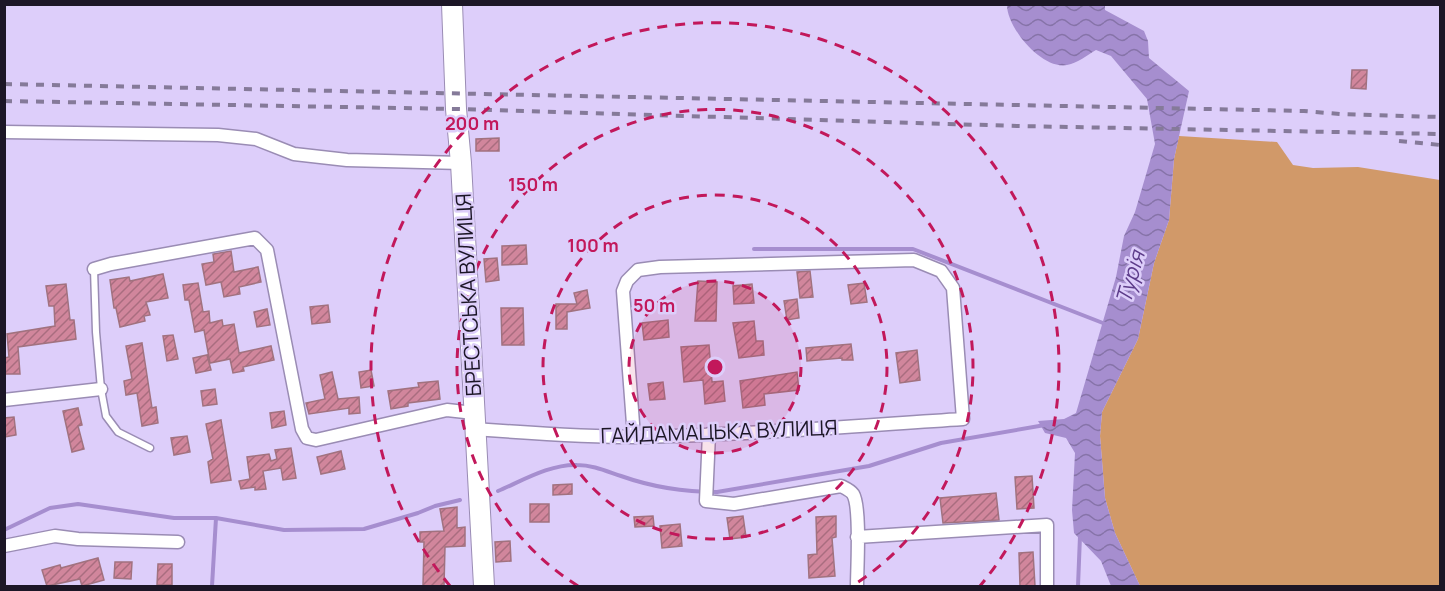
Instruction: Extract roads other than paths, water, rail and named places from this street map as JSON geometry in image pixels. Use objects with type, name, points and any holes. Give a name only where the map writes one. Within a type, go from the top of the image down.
[{"type":"main road","name":"БРЕСТСЬКА ВУЛИЦЯ","points":[[452,4],[484,586]]},
{"type":"street","points":[[4,132],[218,135],[256,139],[294,154],[347,160],[461,163]]},
{"type":"street","name":"ГАЙДАМАЦЬКА ВУЛИЦЯ","points":[[94,269],[255,238],[267,250],[302,429],[307,438],[316,440],[447,410],[475,421],[545,435],[634,437],[963,419],[953,288],[941,271],[914,260],[660,267],[638,270],[627,281],[623,291],[634,437]]},
{"type":"street","points":[[4,400],[101,389]]},
{"type":"street","points":[[709,434],[705,500],[713,503],[734,504],[841,486],[853,495],[856,502],[857,586]]},
{"type":"street","points":[[857,537],[1047,525],[1047,586]]},
{"type":"street","points":[[4,546],[55,536],[78,539],[178,542]]},
{"type":"lane","points":[[94,269],[101,389],[106,416],[118,432],[150,448]]},
{"type":"water","name":"Турія","points":[[1007,5],[1105,5],[1105,10],[1144,31],[1148,41],[1149,58],[1189,91],[1174,159],[1169,220],[1154,263],[1138,339],[1102,412],[1100,436],[1105,498],[1115,533],[1140,586],[1111,586],[1101,561],[1074,533],[1072,510],[1075,453],[1066,438],[1045,433],[1038,421],[1064,419],[1076,413],[1116,277],[1124,236],[1135,212],[1155,144],[1147,99],[1111,56],[1096,50],[1075,63],[1067,65],[1057,65],[1047,61],[1028,46],[1019,35],[1013,25]]},
{"type":"waterway","points":[[754,249],[913,249],[1108,325]]},
{"type":"waterway","points":[[498,491],[546,470],[567,465],[583,465],[657,486],[717,492],[869,466],[941,443],[1045,425]]},
{"type":"waterway","points":[[4,530],[50,508],[78,504],[174,518],[216,518],[284,530],[364,529],[460,500]]},
{"type":"waterway","points":[[212,586],[216,518]]},
{"type":"waterway","points":[[1078,586],[1080,536]]},
{"type":"railway","points":[[4,84],[1304,111],[1440,117]]},
{"type":"railway","points":[[4,101],[456,109],[1017,126],[1440,134]]},
{"type":"railway","points":[[1399,141],[1440,145]]}]
